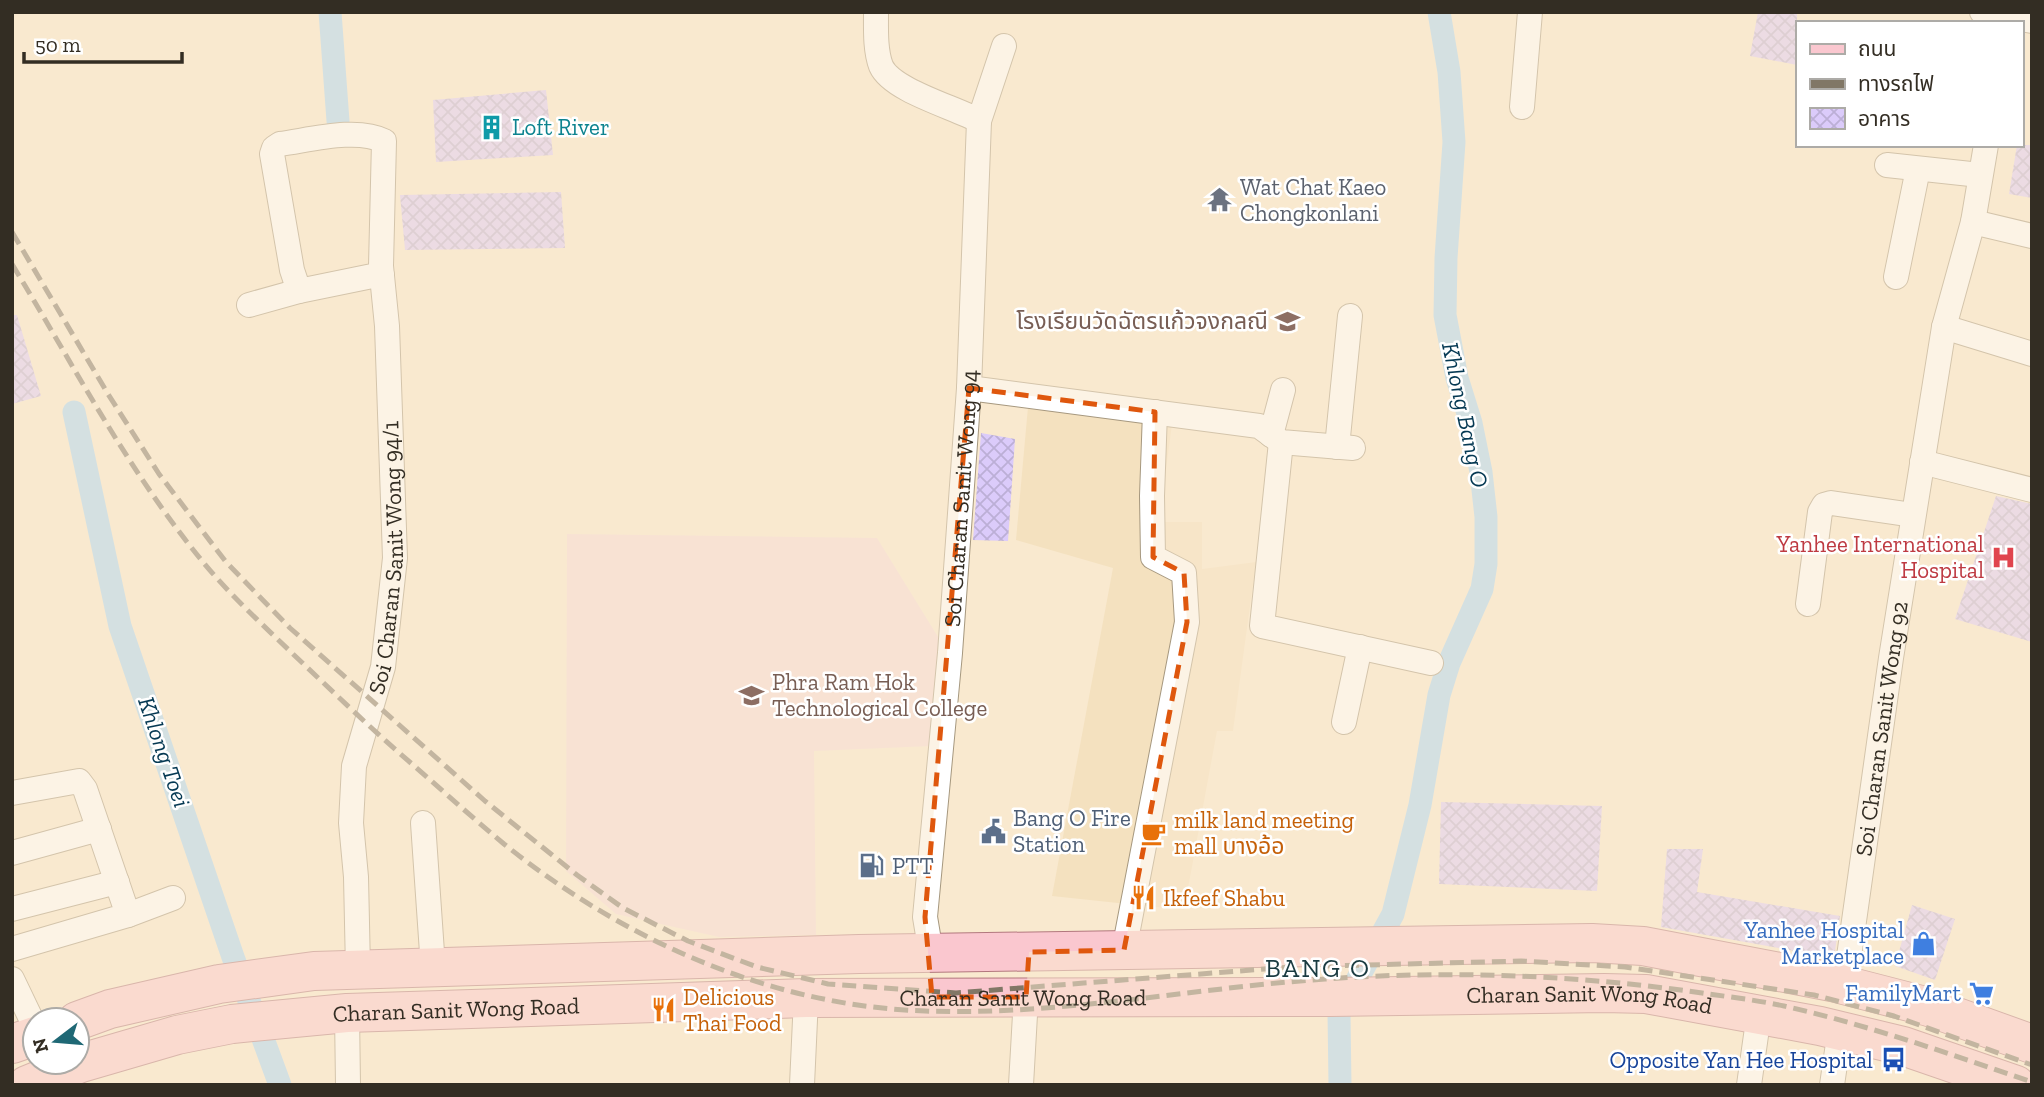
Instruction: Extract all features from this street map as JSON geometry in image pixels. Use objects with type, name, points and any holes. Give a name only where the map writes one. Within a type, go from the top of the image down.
[{"type":"main road","name":"Charan Sanit Wong Road","points":[[91,1016],[110,1009],[219,985],[314,971],[931,953],[1601,943],[1643,946],[1845,985],[1929,1007],[2032,1044]]},
{"type":"main road","points":[[1026,997],[1029,952]]},
{"type":"main road","points":[[931,953],[932,997]]},
{"type":"main road","name":"Charan Sanit Wong Road","points":[[28,1085],[81,1063],[130,1048],[232,1024],[347,1013],[806,998],[1646,994],[1839,1030],[1903,1046],[2016,1085]]},
{"type":"street","points":[[876,12],[876,34],[882,68],[898,83],[945,108],[965,113],[979,121]]},
{"type":"street","points":[[1522,107],[1530,12]]},
{"type":"street","points":[[1982,12],[2017,20]]},
{"type":"street","name":"Soi Charan Sanit Wong 94","points":[[931,953],[925,916],[950,653],[969,388],[979,121],[1004,46]]},
{"type":"street","name":"Soi Charan Sanit Wong 94/1","points":[[299,291],[290,257],[272,154],[274,148],[280,144],[352,134],[372,134],[384,141],[382,274],[387,326],[395,558],[383,667],[352,780],[351,823],[356,877],[358,969]]},
{"type":"street","name":"Soi Charan Sanit Wong 92","points":[[1845,985],[1891,657],[1944,327],[1973,222],[1986,147]]},
{"type":"street","points":[[1887,165],[1980,175]]},
{"type":"street","points":[[1896,277],[1918,169]]},
{"type":"street","points":[[1973,222],[2032,236]]},
{"type":"street","points":[[249,304],[382,274]]},
{"type":"street","points":[[969,388],[1259,426],[1276,438],[1345,448],[1350,316]]},
{"type":"street","points":[[1944,327],[2032,354]]},
{"type":"street","points":[[1283,390],[1276,438],[1262,626],[1431,663]]},
{"type":"street","points":[[1124,950],[1187,622],[1184,573],[1153,557],[1155,412]]},
{"type":"street","points":[[1922,462],[2032,491]]},
{"type":"street","points":[[1808,604],[1819,512],[1824,505],[1831,503],[1913,515]]},
{"type":"street","points":[[1345,722],[1360,647]]},
{"type":"street","points":[[12,793],[79,781],[85,789],[128,915]]},
{"type":"street","points":[[423,823],[433,967]]},
{"type":"street","points":[[12,853],[99,829]]},
{"type":"street","points":[[12,909],[117,882]]},
{"type":"street","points":[[12,949],[128,915],[173,898]]},
{"type":"street","points":[[12,979],[25,1006]]},
{"type":"street","points":[[1021,1085],[1026,997]]},
{"type":"street","points":[[802,1085],[806,998]]},
{"type":"street","points":[[347,1013],[348,1085]]},
{"type":"street","points":[[1749,1085],[1759,1014]]},
{"type":"street","points":[[1832,1085],[1839,1030]]},
{"type":"highlighted area","points":[[969,388],[1155,412],[1153,557],[1184,573],[1187,622],[1124,950],[1029,952],[1026,997],[932,997],[925,917]]},
{"type":"shaded area","points":[[1029,396],[1173,417],[1159,522],[1202,522],[1202,569],[1256,562],[1233,731],[1217,731],[1184,910],[1052,896],[1113,568],[1016,540]]},
{"type":"shaded area","name":"Phra Ram Hok Technological College","points":[[567,534],[877,538],[943,645],[931,746],[814,751],[816,935],[719,937],[616,914],[566,871]]},
{"type":"building","points":[[1758,12],[1797,12],[1796,65],[1750,56]]},
{"type":"building","name":"Loft River","points":[[546,90],[553,155],[436,162],[433,100]]},
{"type":"building","points":[[2032,145],[2032,198],[2009,194],[2017,147]]},
{"type":"building","points":[[561,192],[565,248],[405,250],[400,195]]},
{"type":"building","points":[[12,315],[17,315],[41,396],[12,404]]},
{"type":"building","points":[[981,433],[1015,439],[1008,541],[973,540]]},
{"type":"building","name":"Yanhee International Hospital","points":[[1996,496],[2032,504],[2032,642],[1955,619]]},
{"type":"building","points":[[1441,802],[1602,806],[1597,891],[1439,884]]},
{"type":"building","points":[[1667,849],[1703,849],[1697,892],[1840,916],[1834,958],[1661,927]]},
{"type":"building","name":"Yanhee Hospital Marketplace","points":[[1912,905],[1955,919],[1935,980],[1895,966]]},
{"type":"waterway","points":[[330,12],[338,121]]},
{"type":"waterway","name":"Khlong Bang O","points":[[1340,1085],[1339,1013],[1393,914],[1420,805],[1439,695],[1449,663],[1482,589],[1486,564],[1486,517],[1481,472],[1471,423],[1457,378],[1445,315],[1454,142],[1449,72],[1439,12]]},
{"type":"waterway","name":"Khlong Toei","points":[[74,412],[120,626],[233,957],[280,1085]]},
{"type":"railway","points":[[12,232],[159,474],[226,562],[290,628],[485,801],[577,875],[623,908],[688,941],[757,967],[828,984],[956,993],[1290,967],[1521,961],[1625,967],[1814,995],[1894,1016],[2032,1065]]},
{"type":"railway","points":[[12,264],[150,491],[203,562],[235,598],[371,727],[504,844],[550,879],[599,910],[649,938],[701,962],[755,981],[811,996],[867,1006],[925,1011],[1025,1009],[1275,983],[1372,976],[1514,976],[1608,982],[1784,1006],[1878,1031],[2032,1082]]},
{"type":"place","name":"Loft River","points":[[492,127]]},
{"type":"place","name":"Wat Chat Kaeo Chongkonlani","points":[[1220,200]]},
{"type":"place","name":"โรงเรียนวัดฉัตรแก้วจงกลณี","points":[[1288,321]]},
{"type":"place","name":"Yanhee International Hospital","points":[[2004,557]]},
{"type":"place","name":"Phra Ram Hok Technological College","points":[[752,695]]},
{"type":"place","name":"Bang O Fire Station","points":[[993,831]]},
{"type":"place","name":"milk land meeting mall บางอ้อ","points":[[1154,833]]},
{"type":"place","name":"PTT","points":[[872,866]]},
{"type":"place","name":"Ikfeef Shabu","points":[[1143,898]]},
{"type":"place","name":"Yanhee Hospital Marketplace","points":[[1924,943]]},
{"type":"place","name":"FamilyMart","points":[[1981,993]]},
{"type":"place","name":"Delicious Thai Food","points":[[663,1010]]},
{"type":"place","name":"Opposite Yan Hee Hospital","points":[[1893,1060]]},
{"type":"district","name":"BANG O","points":[[1318,968]]}]
